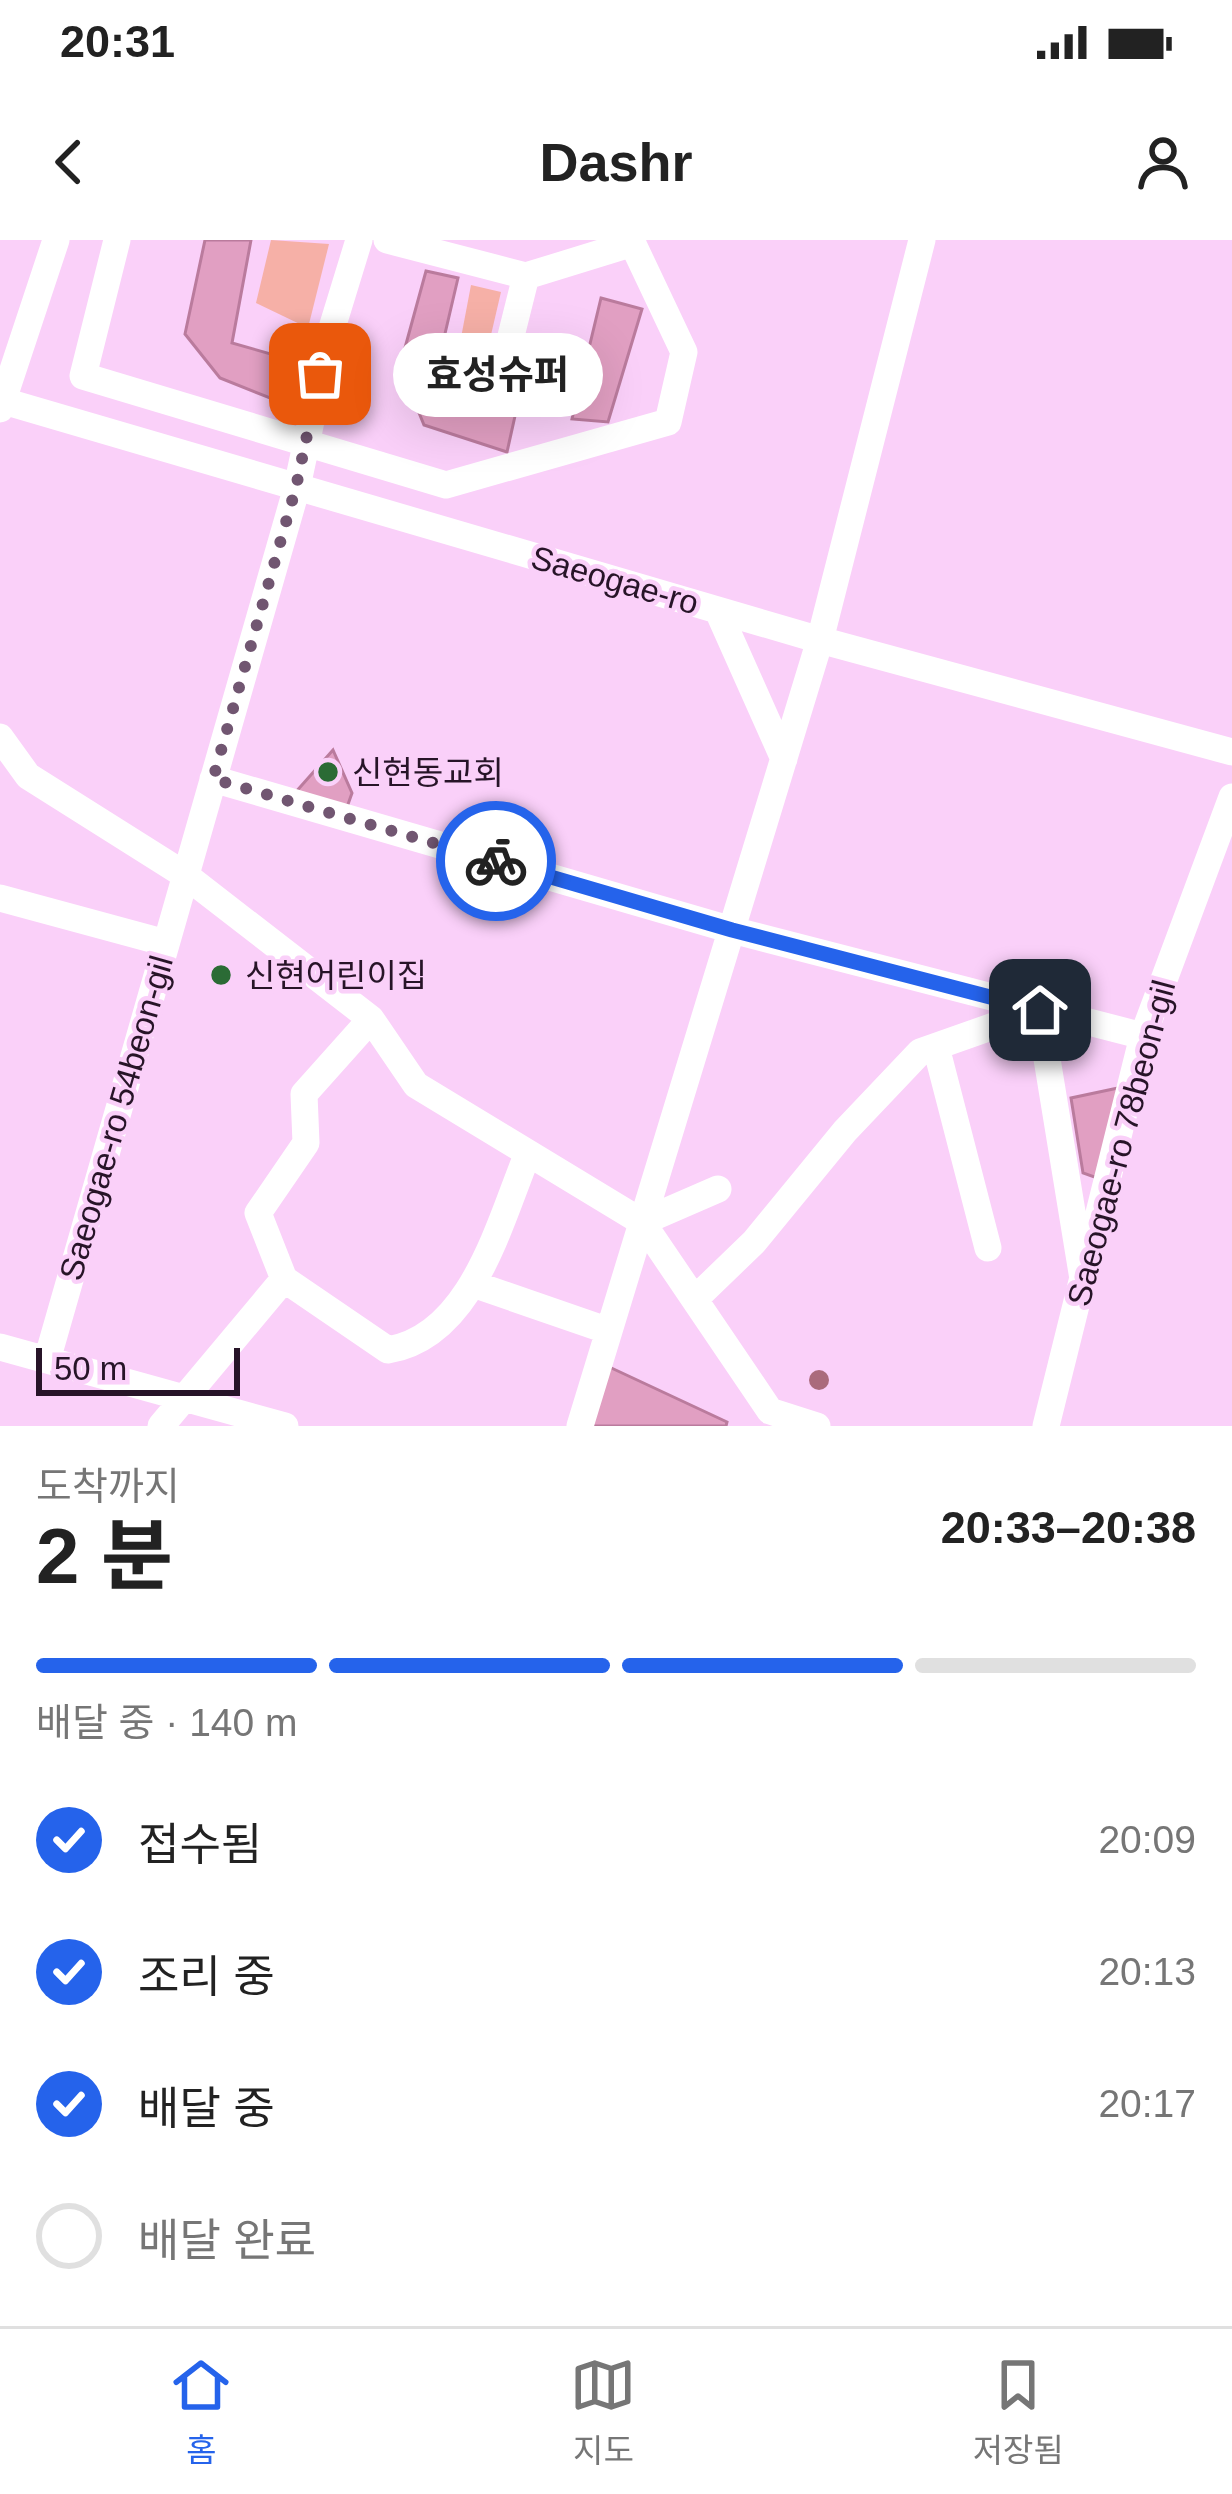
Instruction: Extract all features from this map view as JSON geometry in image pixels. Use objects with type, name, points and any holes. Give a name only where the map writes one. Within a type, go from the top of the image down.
[{"type":"street","points":[[1,403],[56,240]]},
{"type":"street","points":[[117,240],[83,376],[446,485],[668,422],[684,352],[632,242],[526,277],[387,240]]},
{"type":"street","name":"Saeogae-ro 54beon-gil","points":[[47,1360],[296,487],[304,440],[358,240]]},
{"type":"street","points":[[580,1426],[820,640],[922,240]]},
{"type":"street","points":[[504,364],[526,277]]},
{"type":"street","name":"Saeogae-ro","points":[[1,403],[820,640],[1232,752]]},
{"type":"street","points":[[718,610],[784,759]]},
{"type":"street","points":[[0,737],[28,776],[185,875],[371,1019],[416,1085],[642,1222],[770,1411],[817,1426]]},
{"type":"street","points":[[213,779],[732,930],[1143,1036]]},
{"type":"street","name":"Saeogae-ro 78beon-gil","points":[[1046,1426],[1143,1036],[1232,797]]},
{"type":"street","points":[[0,898],[166,943]]},
{"type":"street","points":[[696,1298],[754,1241],[920,1052],[1040,1010]]},
{"type":"street","points":[[1040,1010],[1083,1280]]},
{"type":"street","points":[[371,1019],[304,1094],[306,1143],[258,1213],[284,1280],[388,1350],[421,1344],[473,1284],[528,1153]]},
{"type":"street","points":[[936,1047],[988,1248]]},
{"type":"street","points":[[642,1222],[718,1189]]},
{"type":"street","points":[[161,1426],[284,1280]]},
{"type":"street","points":[[473,1284],[609,1330]]},
{"type":"street","points":[[0,1347],[187,1399],[243,1420],[285,1426]]},
{"type":"shaded area","points":[[271,240],[329,244],[308,328],[256,303]]},
{"type":"shaded area","points":[[471,285],[501,292],[487,352],[460,343]]},
{"type":"building","points":[[205,240],[251,240],[232,343],[306,364],[298,409],[220,378],[185,334]]},
{"type":"building","points":[[426,271],[458,278],[433,385],[515,416],[507,452],[424,425],[400,366]]},
{"type":"building","points":[[601,298],[642,309],[608,422],[572,419]]},
{"type":"building","name":"신현동교회","points":[[333,750],[352,793],[346,810],[294,794]]},
{"type":"building","points":[[1118,1088],[1100,1179],[1083,1173],[1071,1098]]},
{"type":"building","points":[[605,1365],[727,1422],[726,1426],[586,1426]]},
{"type":"way so far","points":[[320,374],[296,487],[213,779],[496,861]]},
{"type":"place","name":"효성슈퍼","points":[[320,374]]},
{"type":"place","name":"신현동교회","points":[[328,772]]},
{"type":"place","name":"신현어린이집","points":[[221,975]]},
{"type":"route","points":[[496,861],[732,930],[1040,1010]]}]
